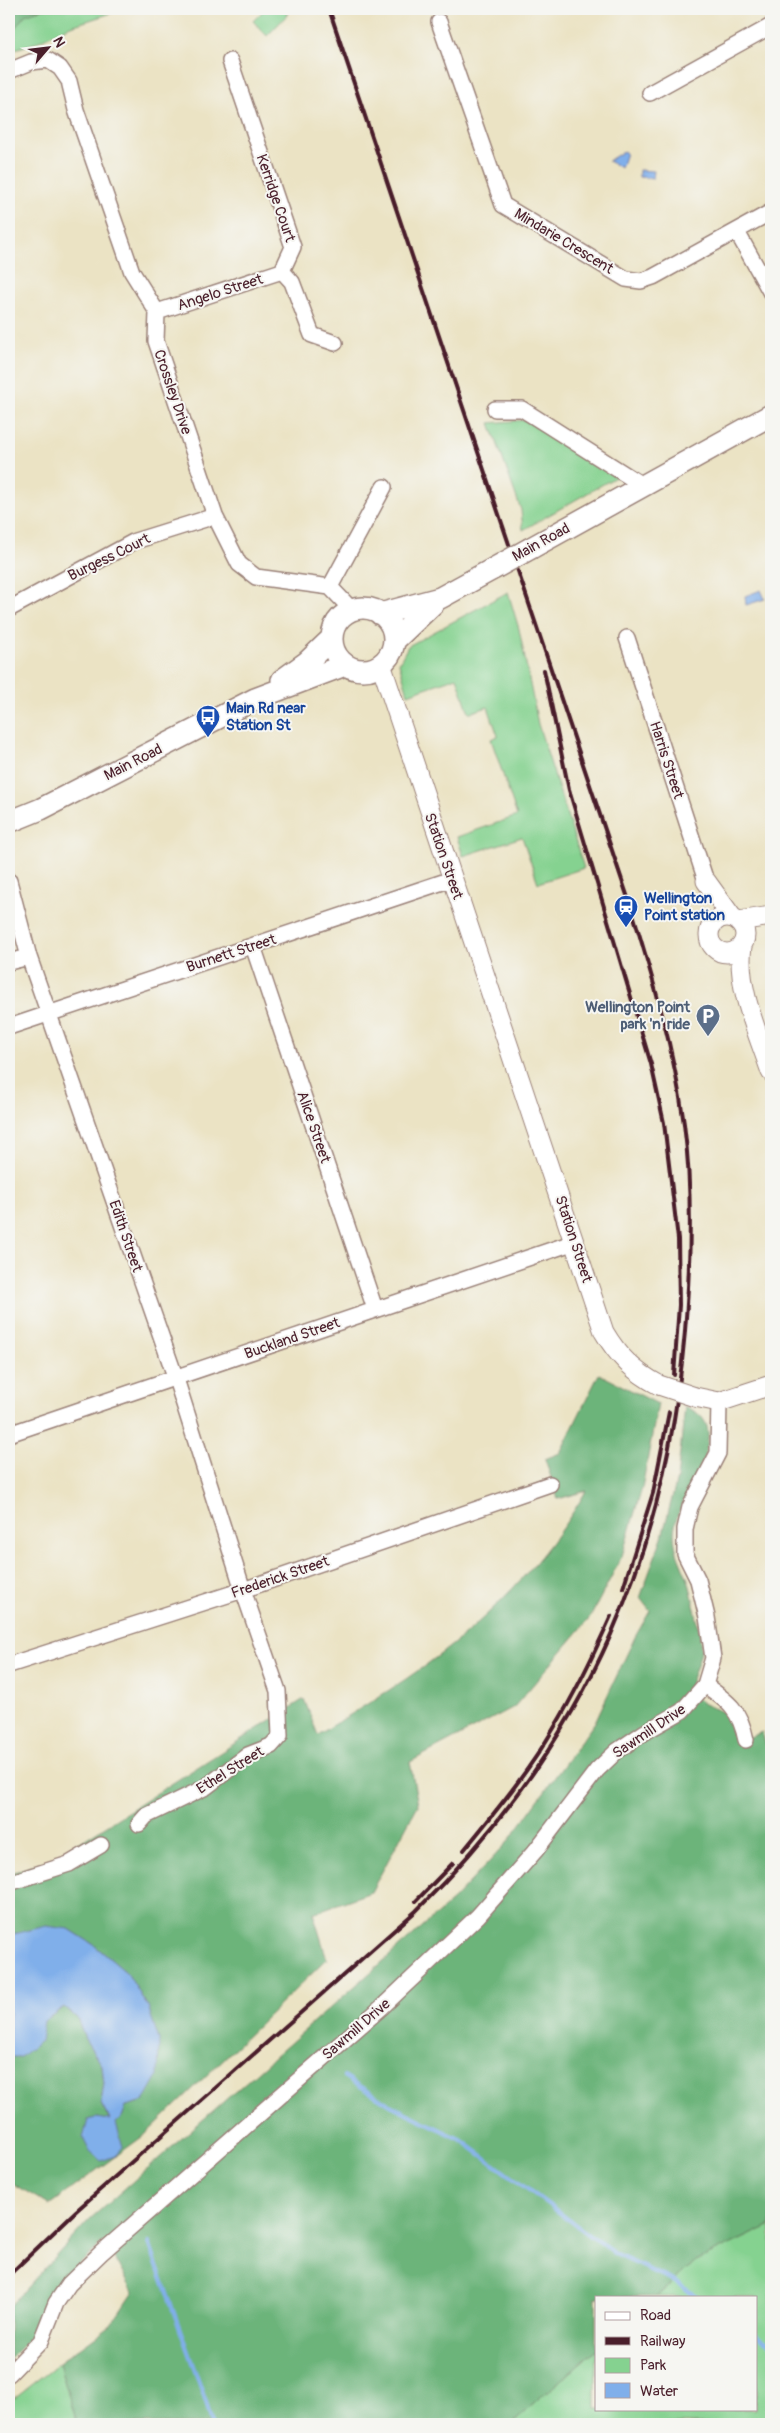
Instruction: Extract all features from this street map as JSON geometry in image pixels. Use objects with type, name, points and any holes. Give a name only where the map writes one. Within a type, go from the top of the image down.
[{"type":"main road","name":"Main Road","points":[[255,699],[307,662],[332,638],[338,621],[352,610],[371,610],[380,614],[440,598],[771,415]]},
{"type":"main road","name":"Main Road","points":[[9,822],[41,810],[255,699],[346,665],[363,670],[381,664],[388,658],[394,641],[440,598]]},
{"type":"main road","points":[[380,614],[392,630],[394,641]]},
{"type":"main road","points":[[332,638],[338,658],[346,665]]},
{"type":"street","name":"Mindarie Crescent","points":[[438,22],[503,205],[626,278],[641,281],[737,232],[771,212]]},
{"type":"street","points":[[650,93],[771,26]]},
{"type":"street","points":[[9,71],[31,62],[48,60],[60,68],[69,81],[76,110],[132,272],[157,312]]},
{"type":"street","name":"Kerridge Court","points":[[230,61],[293,248],[282,271]]},
{"type":"street","points":[[737,232],[771,293]]},
{"type":"street","points":[[282,271],[292,282],[312,334],[335,343]]},
{"type":"street","name":"Angelo Street","points":[[157,312],[282,271]]},
{"type":"street","name":"Crossley Drive","points":[[157,312],[156,341],[215,516],[239,564],[256,577],[330,587]]},
{"type":"street","points":[[495,409],[522,409],[642,486]]},
{"type":"street","points":[[352,610],[330,587],[384,486]]},
{"type":"street","name":"Burgess Court","points":[[9,609],[135,541],[215,516]]},
{"type":"street","name":"Harris Street","points":[[627,638],[706,881],[711,925]]},
{"type":"street","name":"Station Street","points":[[381,664],[604,1332],[615,1352],[639,1374],[659,1385],[695,1397],[719,1402]]},
{"type":"street","name":"Burnett Street","points":[[9,1027],[452,879]]},
{"type":"street","name":"Harris Street","points":[[706,881],[736,919]]},
{"type":"street","name":"Edith Street","points":[[9,882],[29,957],[176,1379],[243,1590]]},
{"type":"street","points":[[750,1008],[730,968],[709,939],[711,925],[720,918],[736,919],[771,916]]},
{"type":"street","points":[[736,919],[745,930],[740,962],[750,1008],[771,1072]]},
{"type":"street","points":[[717,951],[731,954],[771,925]]},
{"type":"street","name":"Alice Street","points":[[253,946],[375,1309]]},
{"type":"street","points":[[9,962],[29,957]]},
{"type":"street","name":"Buckland Street","points":[[9,1434],[176,1379],[375,1309],[575,1242]]},
{"type":"street","points":[[746,1740],[738,1713],[730,1703],[705,1685],[713,1658],[707,1617],[698,1580],[685,1554],[685,1529],[690,1507],[718,1453],[719,1402],[771,1385]]},
{"type":"street","name":"Frederick Street","points":[[9,1665],[243,1590],[550,1484]]},
{"type":"street","name":"Ethel Street","points":[[139,1824],[146,1816],[206,1787],[248,1755],[270,1746],[280,1736],[278,1691],[243,1590]]},
{"type":"street","name":"Sawmill Drive","points":[[9,2374],[41,2342],[56,2303],[69,2284],[101,2253],[382,2007],[458,1936],[536,1850],[598,1770],[617,1751],[645,1732],[682,1711],[705,1685]]},
{"type":"street","points":[[9,1883],[69,1864],[101,1844]]},
{"type":"green space","points":[[9,9],[124,9],[68,27],[35,43],[9,51]]},
{"type":"green space","points":[[9,9],[43,9],[25,15],[9,36]]},
{"type":"green space","points":[[265,9],[286,9],[288,14],[267,36],[253,21]]},
{"type":"green space","points":[[525,420],[619,475],[523,530],[521,510],[490,423]]},
{"type":"green space","points":[[508,592],[519,629],[538,724],[584,868],[538,883],[522,837],[463,856],[457,837],[517,816],[491,739],[498,736],[488,707],[469,713],[457,677],[408,694],[399,663],[408,646]]},
{"type":"green space","points":[[599,1374],[658,1404],[642,1488],[622,1556],[590,1618],[514,1707],[410,1762],[418,1805],[371,1892],[313,1913],[327,1959],[146,2134],[49,2205],[9,2181],[9,2057],[20,2057],[44,2021],[64,2007],[77,2018],[85,2039],[102,2065],[104,2084],[101,2103],[110,2121],[97,2118],[115,2123],[122,2117],[126,2106],[144,2101],[148,2007],[127,1973],[94,1945],[69,1929],[14,1934],[9,1942],[9,1874],[57,1857],[304,1699],[318,1735],[407,1678],[441,1654],[476,1625],[512,1590],[544,1552],[586,1491],[558,1499],[545,1459],[560,1453]]},
{"type":"green space","points":[[685,1407],[701,1416],[707,1429],[708,1443],[703,1460],[679,1511],[674,1533],[677,1553],[692,1594],[701,1645],[700,1656],[688,1691],[704,1704],[727,1714],[739,1737],[750,1737],[762,1732],[771,1761],[771,2225],[696,2261],[657,2296],[595,2296],[595,2350],[511,2424],[77,2424],[59,2363],[111,2325],[133,2292],[105,2241],[61,2281],[32,2336],[9,2359],[9,2307],[90,2219],[454,1899],[507,1843],[595,1722],[635,1637],[650,1611],[640,1598],[662,1537],[677,1479]]},
{"type":"green space","points":[[771,2225],[771,2424],[511,2424],[595,2350],[595,2410],[758,2410],[758,2296],[657,2296],[696,2261]]},
{"type":"green space","points":[[59,2363],[77,2424],[9,2424],[9,2402]]},
{"type":"water","points":[[624,151],[626,153],[621,168],[608,161]]},
{"type":"water","points":[[639,170],[654,171],[653,178],[639,177]]},
{"type":"water","points":[[761,590],[765,599],[746,605],[745,596]]},
{"type":"water","points":[[46,1926],[69,1929],[94,1945],[127,1973],[148,2007],[159,2040],[158,2076],[144,2101],[126,2106],[122,2117],[116,2123],[123,2147],[115,2156],[101,2161],[89,2150],[83,2138],[88,2120],[97,2118],[110,2120],[101,2103],[104,2084],[102,2065],[85,2039],[77,2018],[64,2007],[44,2021],[41,2041],[20,2057],[9,2057],[9,1942],[14,1934]]},
{"type":"waterway","points":[[344,2076],[392,2106],[460,2139],[615,2254],[672,2280],[696,2296]]},
{"type":"waterway","points":[[149,2243],[206,2402],[212,2424]]},
{"type":"waterway","points":[[758,2336],[771,2345]]},
{"type":"railway","points":[[9,2275],[76,2211],[416,1911],[477,1846],[530,1778],[574,1708],[611,1634],[641,1557],[663,1477],[678,1393],[687,1304],[690,1192],[687,1146],[680,1096],[662,1014],[631,907],[329,9]]},
{"type":"railway","points":[[544,670],[569,790],[651,1064],[664,1123],[678,1239],[679,1305],[674,1375]]},
{"type":"railway","points":[[623,1588],[653,1493],[669,1412]]},
{"type":"railway","points":[[464,1850],[534,1760],[577,1687],[611,1616]]},
{"type":"railway","points":[[416,1901],[453,1863]]},
{"type":"place","name":"Main Rd near Station St","points":[[208,738]]},
{"type":"place","name":"Wellington Point station","points":[[626,928]]},
{"type":"place","name":"Wellington Point park 'n' ride","points":[[708,1037]]}]
